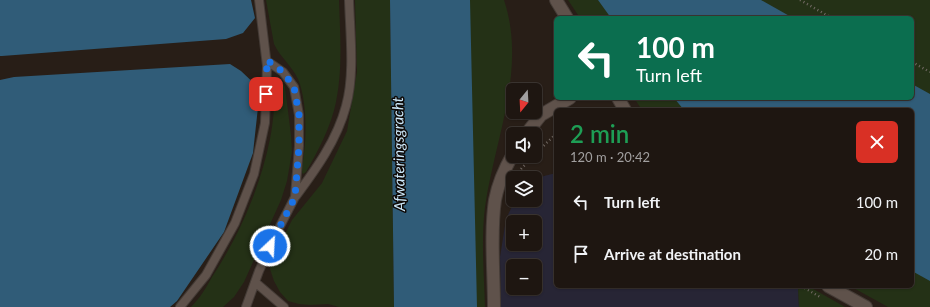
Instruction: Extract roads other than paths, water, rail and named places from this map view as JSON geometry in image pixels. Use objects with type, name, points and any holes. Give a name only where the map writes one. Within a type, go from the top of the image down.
[{"type":"street","points":[[556,0],[567,16]]},
{"type":"street","points":[[532,127],[541,115],[567,100]]},
{"type":"street","points":[[494,307],[493,232],[495,199],[504,170],[508,163]]},
{"type":"street","points":[[832,288],[866,307]]},
{"type":"lane","points":[[180,307],[206,275],[235,223],[254,174],[264,123],[267,60],[259,0]]},
{"type":"lane","points":[[246,307],[276,234],[295,197],[320,162],[333,138],[346,106],[351,74],[349,0]]},
{"type":"lane","points":[[267,60],[283,72],[294,87],[299,115],[299,146],[295,197]]},
{"type":"lane","points":[[255,282],[284,307]]},
{"type":"water","points":[[0,0],[251,0],[255,18],[243,33],[226,39],[0,56]]},
{"type":"water","name":"Afwateringsgracht","points":[[390,0],[470,0],[477,307],[394,307]]},
{"type":"water","points":[[598,0],[761,0],[789,16],[610,16]]},
{"type":"water","points":[[230,64],[241,71],[260,89],[253,153],[224,232],[177,301],[170,307],[0,307],[0,80],[14,77]]},
{"type":"water","points":[[914,85],[930,94],[930,281],[914,272],[914,108],[682,108],[676,100],[914,100]]}]
